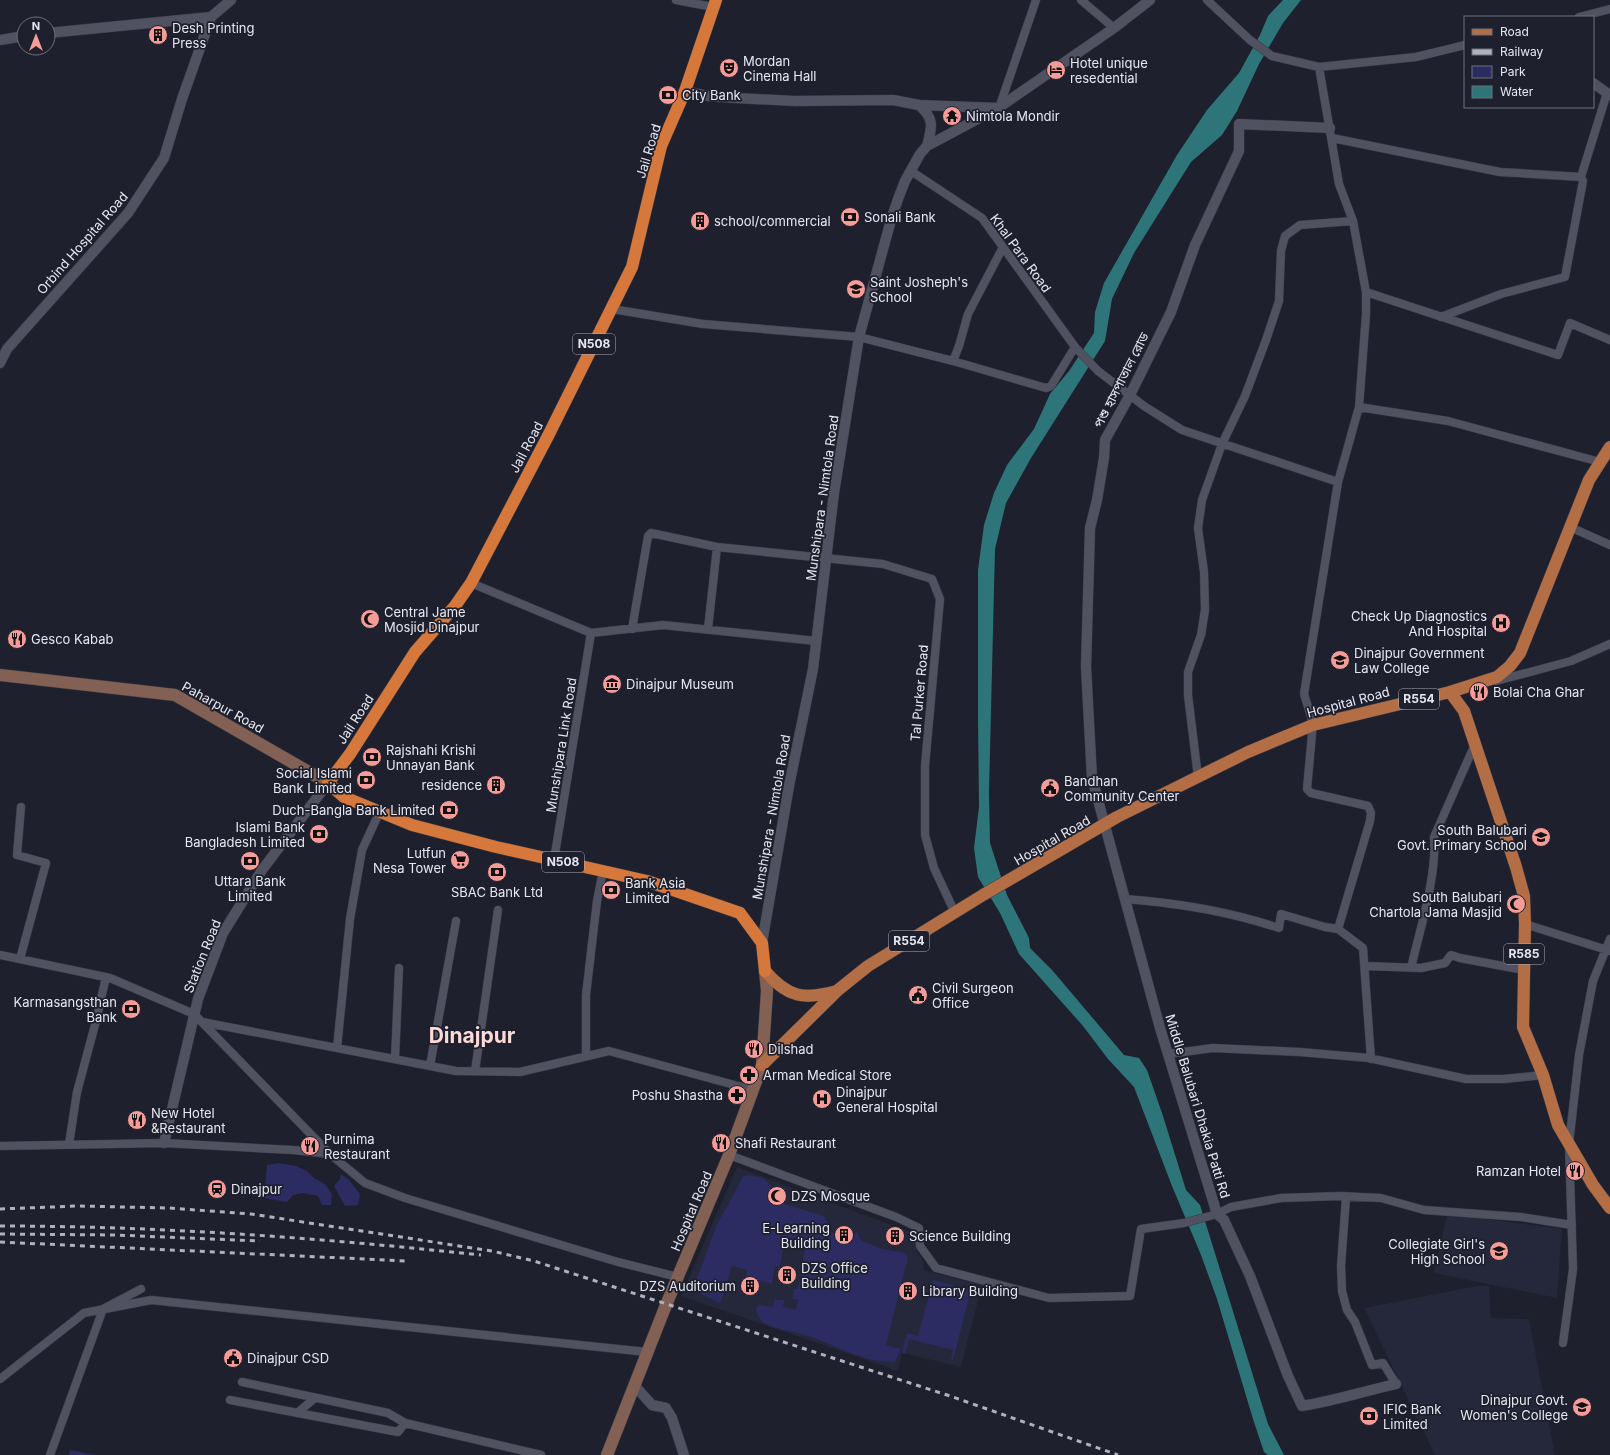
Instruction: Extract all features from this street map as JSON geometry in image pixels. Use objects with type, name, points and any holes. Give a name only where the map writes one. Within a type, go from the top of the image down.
[{"type":"highway","name":"N508","points":[[685,91],[714,3]]},
{"type":"highway","name":"Jail Road","points":[[328,783],[350,754],[415,652],[455,606],[470,583],[548,436],[632,267],[661,146],[685,91]]},
{"type":"highway","name":"N508","points":[[328,783],[344,797],[412,824],[496,847],[647,881],[740,913],[762,943]]},
{"type":"highway","points":[[762,943],[765,971]]},
{"type":"main road","name":"Hospital Road","points":[[955,913],[1117,817],[1248,752],[1313,725],[1450,692],[1497,677],[1510,666],[1520,653],[1589,480],[1610,447]]},
{"type":"main road","name":"Paharpur Road","points":[[0,675],[175,695],[328,783]]},
{"type":"main road","name":"R585","points":[[1450,692],[1464,711],[1516,867],[1524,896],[1525,924],[1523,1027],[1543,1075],[1558,1125],[1592,1184],[1610,1208]]},
{"type":"main road","name":"R554","points":[[762,1065],[838,990],[868,966],[955,913]]},
{"type":"main road","name":"Hospital Road","points":[[607,1455],[647,1352],[729,1155],[762,1065],[767,991],[765,971]]},
{"type":"main road","name":"R554","points":[[765,971],[786,991],[796,994],[812,997],[838,990]]},
{"type":"street","points":[[56,32],[211,17],[231,0]]},
{"type":"street","points":[[676,0],[714,3]]},
{"type":"street","points":[[685,91],[708,96],[736,98],[795,101],[893,100],[919,105],[998,108],[1036,0]]},
{"type":"street","points":[[1081,0],[1114,28]]},
{"type":"street","name":"Munshipara - Nimtola Road","points":[[762,943],[789,786],[813,669],[834,493],[859,337],[891,220],[905,181],[927,146],[998,108],[1114,28],[1150,0]]},
{"type":"street","points":[[1207,0],[1250,40],[1272,56],[1319,67],[1416,57],[1464,45]]},
{"type":"street","points":[[1583,16],[1610,9]]},
{"type":"street","name":"Orbind Hospital Road","points":[[0,364],[7,349],[128,213],[164,158],[182,99],[211,17]]},
{"type":"street","points":[[0,40],[16,37]]},
{"type":"street","points":[[1319,67],[1339,184],[1353,221],[1366,292],[1359,407],[1338,482],[1304,694],[1313,725],[1307,789],[1311,793],[1368,806],[1371,813],[1370,821],[1338,929]]},
{"type":"street","points":[[1441,317],[1501,294],[1565,277],[1582,181],[1581,177],[1608,94],[1594,84]]},
{"type":"street","points":[[919,105],[926,111],[931,119],[932,128],[927,146]]},
{"type":"street","name":"পশু হাসপাতাল রোড","points":[[1105,825],[1092,778],[1086,666],[1090,528],[1103,465],[1105,440],[1130,395],[1171,312],[1195,245],[1239,151],[1239,124],[1331,133]]},
{"type":"street","points":[[1331,133],[1500,172],[1581,177]]},
{"type":"street","name":"Khal Para Road","points":[[911,171],[982,218],[1076,348],[1098,371],[1144,406],[1182,430],[1338,482]]},
{"type":"street","points":[[1198,777],[1188,695],[1188,672],[1201,635],[1205,610],[1204,572],[1198,528],[1202,500],[1222,444],[1245,396],[1279,302],[1281,251],[1285,236],[1300,224],[1353,221]]},
{"type":"street","points":[[953,360],[968,314],[1003,247]]},
{"type":"street","points":[[1366,292],[1558,355],[1570,323],[1610,340]]},
{"type":"street","points":[[612,309],[703,324],[859,337],[917,353],[953,360],[1046,388],[1051,386],[1076,348]]},
{"type":"street","points":[[1359,407],[1448,421],[1600,462]]},
{"type":"street","points":[[1570,527],[1610,545]]},
{"type":"street","points":[[632,629],[649,534],[651,533],[717,547],[826,558]]},
{"type":"street","points":[[708,629],[717,547]]},
{"type":"street","name":"Tal Purker Road","points":[[826,558],[883,564],[932,579],[940,599],[925,766],[925,835],[934,868],[955,913]]},
{"type":"street","points":[[470,583],[591,633],[663,625],[816,641]]},
{"type":"street","name":"Munshipara Link Road","points":[[554,860],[591,633]]},
{"type":"street","points":[[1450,692],[1571,661],[1610,644]]},
{"type":"street","points":[[1411,968],[1428,898],[1435,850],[1434,837],[1475,744]]},
{"type":"street","name":"Station Road","points":[[164,1143],[198,999],[223,933],[262,870],[328,783]]},
{"type":"street","points":[[20,959],[46,864],[17,855],[21,807]]},
{"type":"street","points":[[337,1048],[350,919],[362,850],[380,812]]},
{"type":"street","name":"Middle Balubari Dhakia Patti Rd","points":[[1105,825],[1168,1054],[1216,1214],[1224,1220],[1250,1276],[1288,1376],[1302,1406],[1324,1403],[1351,1394],[1396,1384]]},
{"type":"street","points":[[586,1056],[586,995],[597,901],[603,871]]},
{"type":"street","points":[[1125,899],[1170,902],[1204,908],[1252,919],[1279,928],[1281,914],[1325,927],[1338,929],[1363,948],[1371,1059]]},
{"type":"street","points":[[475,1071],[498,910]]},
{"type":"street","points":[[430,1066],[456,921]]},
{"type":"street","points":[[1525,924],[1607,951]]},
{"type":"street","points":[[1563,1343],[1573,1269],[1569,1144],[1579,1055],[1592,981],[1607,951],[1610,939]]},
{"type":"street","points":[[0,955],[106,977],[194,1014],[330,1154],[365,1183],[405,1198],[618,1262],[678,1278]]},
{"type":"street","points":[[1365,966],[1421,968],[1445,963],[1451,955],[1524,970]]},
{"type":"street","points":[[395,1059],[400,968]]},
{"type":"street","points":[[69,1144],[77,1092],[106,977]]},
{"type":"street","points":[[202,1022],[456,1071],[520,1072],[609,1051],[753,1090]]},
{"type":"street","points":[[1168,1054],[1213,1048],[1300,1052],[1371,1059],[1466,1079],[1504,1079],[1543,1075]]},
{"type":"street","points":[[0,1146],[164,1143],[293,1150],[330,1154]]},
{"type":"street","points":[[729,1155],[896,1217],[918,1228],[920,1246],[936,1268],[1049,1298],[1130,1296],[1141,1228],[1184,1223],[1216,1214],[1231,1207],[1281,1198],[1381,1198],[1424,1210],[1522,1217],[1572,1225]]},
{"type":"street","points":[[1346,1197],[1341,1266],[1342,1291],[1347,1310],[1355,1322],[1372,1365],[1383,1363],[1396,1384]]},
{"type":"street","points":[[50,1455],[103,1309],[141,1289]]},
{"type":"street","points":[[0,1379],[84,1313],[151,1300],[647,1352]]},
{"type":"street","points":[[242,1382],[388,1413],[406,1423],[541,1455]]},
{"type":"street","points":[[634,1385],[652,1405],[666,1408],[672,1418],[684,1455]]},
{"type":"street","points":[[297,1413],[316,1398]]},
{"type":"street","points":[[230,1400],[398,1432],[406,1423]]},
{"type":"shaded area","points":[[737,1167],[913,1233],[915,1235],[916,1250],[924,1262],[923,1270],[982,1285],[961,1367],[902,1353],[898,1371],[681,1296]]},
{"type":"shaded area","name":"Collegiate Girl's High School","points":[[1447,1214],[1562,1229],[1557,1298],[1434,1273]]},
{"type":"shaded area","points":[[1477,1286],[1489,1286],[1491,1318],[1529,1319],[1555,1455],[1435,1455],[1364,1308]]},
{"type":"green space","points":[[278,1163],[296,1166],[307,1171],[314,1178],[325,1184],[332,1194],[331,1205],[322,1205],[318,1196],[304,1193],[293,1195],[287,1202],[264,1198],[267,1165]]},
{"type":"green space","points":[[341,1174],[349,1180],[360,1194],[358,1205],[345,1206],[334,1186],[340,1179]]},
{"type":"green space","points":[[748,1175],[763,1178],[771,1186],[768,1199],[824,1216],[829,1224],[828,1231],[834,1233],[833,1237],[852,1243],[856,1231],[862,1241],[883,1249],[905,1253],[908,1258],[886,1345],[901,1349],[895,1362],[859,1356],[802,1334],[772,1327],[761,1320],[757,1314],[756,1308],[759,1305],[772,1307],[775,1300],[785,1300],[783,1307],[796,1309],[798,1300],[792,1299],[794,1289],[798,1289],[805,1249],[784,1245],[780,1266],[775,1266],[772,1284],[746,1277],[747,1270],[732,1266],[719,1303],[701,1294],[696,1289],[696,1281],[716,1226],[743,1177]]},
{"type":"green space","points":[[933,1280],[971,1290],[953,1360],[951,1360],[953,1350],[909,1339],[905,1354],[902,1353],[907,1333],[918,1336]]},
{"type":"green space","points":[[70,1450],[95,1455],[69,1455]]},
{"type":"water","points":[[1283,0],[1301,0],[1283,23],[1259,64],[1237,111],[1222,135],[1191,162],[1134,253],[1112,299],[1105,341],[1031,458],[1006,503],[995,549],[989,792],[990,843],[1007,895],[1029,938],[1030,948],[1052,970],[1124,1055],[1139,1058],[1147,1070],[1186,1190],[1200,1205],[1268,1424],[1284,1455],[1268,1455],[1264,1452],[1217,1299],[1201,1255],[1172,1186],[1134,1087],[1108,1059],[1083,1026],[1019,954],[1000,913],[978,877],[974,848],[979,807],[978,570],[984,525],[994,493],[1007,465],[1034,429],[1050,394],[1069,371],[1094,333],[1095,312],[1104,283],[1177,155],[1207,110],[1239,73],[1260,35],[1268,16]]},
{"type":"railway","points":[[0,1209],[78,1206],[169,1208],[251,1214],[492,1251],[534,1261],[950,1396],[1118,1455]]},
{"type":"railway","points":[[0,1226],[121,1228],[241,1234],[361,1243],[481,1255]]},
{"type":"railway","points":[[0,1234],[115,1235],[260,1241]]},
{"type":"railway","points":[[0,1242],[407,1261]]},
{"type":"place","name":"Desh Printing Press","points":[[158,35]]},
{"type":"place","name":"Mordan Cinema Hall","points":[[729,68]]},
{"type":"place","name":"Hotel unique resedential","points":[[1056,70]]},
{"type":"place","name":"City Bank","points":[[668,95]]},
{"type":"place","name":"Nimtola Mondir","points":[[952,116]]},
{"type":"place","name":"Sonali Bank","points":[[850,217]]},
{"type":"place","name":"school/commercial","points":[[700,221]]},
{"type":"place","name":"Saint Josheph's School","points":[[856,289]]},
{"type":"place","name":"Central Jame Mosjid Dinajpur","points":[[370,619]]},
{"type":"place","name":"Check Up Diagnostics And Hospital","points":[[1501,623]]},
{"type":"place","name":"Gesco Kabab","points":[[17,639]]},
{"type":"place","name":"Dinajpur Government Law College","points":[[1340,660]]},
{"type":"place","name":"Dinajpur Museum","points":[[612,684]]},
{"type":"place","name":"Bolai Cha Ghar","points":[[1479,692]]},
{"type":"place","name":"Rajshahi Krishi Unnayan Bank","points":[[372,757]]},
{"type":"place","name":"Social Islami Bank Limited","points":[[366,780]]},
{"type":"place","name":"residence","points":[[496,785]]},
{"type":"place","name":"Bandhan Community Center","points":[[1050,788]]},
{"type":"place","name":"Duch-Bangla Bank Limited","points":[[449,810]]},
{"type":"place","name":"Islami Bank Bangladesh Limited","points":[[319,834]]},
{"type":"place","name":"South Balubari Govt. Primary School","points":[[1541,837]]},
{"type":"place","name":"Lutfun Nesa Tower","points":[[460,860]]},
{"type":"place","name":"Uttara Bank Limited","points":[[250,861]]},
{"type":"place","name":"SBAC Bank Ltd","points":[[497,872]]},
{"type":"place","name":"Bank Asia Limited","points":[[611,890]]},
{"type":"place","name":"South Balubari Chartola Jama Masjid","points":[[1516,904]]},
{"type":"place","name":"Civil Surgeon Office","points":[[918,995]]},
{"type":"place","name":"Karmasangsthan Bank","points":[[131,1009]]},
{"type":"place","name":"Dilshad","points":[[754,1049]]},
{"type":"place","name":"Arman Medical Store","points":[[749,1075]]},
{"type":"place","name":"Poshu Shastha","points":[[737,1095]]},
{"type":"place","name":"Dinajpur General Hospital","points":[[822,1099]]},
{"type":"place","name":"New Hotel &Restaurant","points":[[137,1120]]},
{"type":"place","name":"Shafi Restaurant","points":[[721,1143]]},
{"type":"place","name":"Purnima Restaurant","points":[[310,1146]]},
{"type":"place","name":"Ramzan Hotel","points":[[1575,1171]]},
{"type":"place","name":"Dinajpur","points":[[217,1189]]},
{"type":"place","name":"DZS Mosque","points":[[777,1196]]},
{"type":"place","name":"E-Learning Building","points":[[844,1235]]},
{"type":"place","name":"Science Building","points":[[895,1236]]},
{"type":"place","name":"Collegiate Girl's High School","points":[[1499,1251]]},
{"type":"place","name":"DZS Office Building","points":[[787,1275]]},
{"type":"place","name":"DZS Auditorium","points":[[750,1286]]},
{"type":"place","name":"Library Building","points":[[908,1291]]},
{"type":"place","name":"Dinajpur CSD","points":[[233,1358]]},
{"type":"place","name":"Dinajpur Govt. Women's College","points":[[1582,1407]]},
{"type":"place","name":"IFIC Bank Limited","points":[[1369,1416]]},
{"type":"district","name":"Dinajpur","points":[[472,1036]]}]
